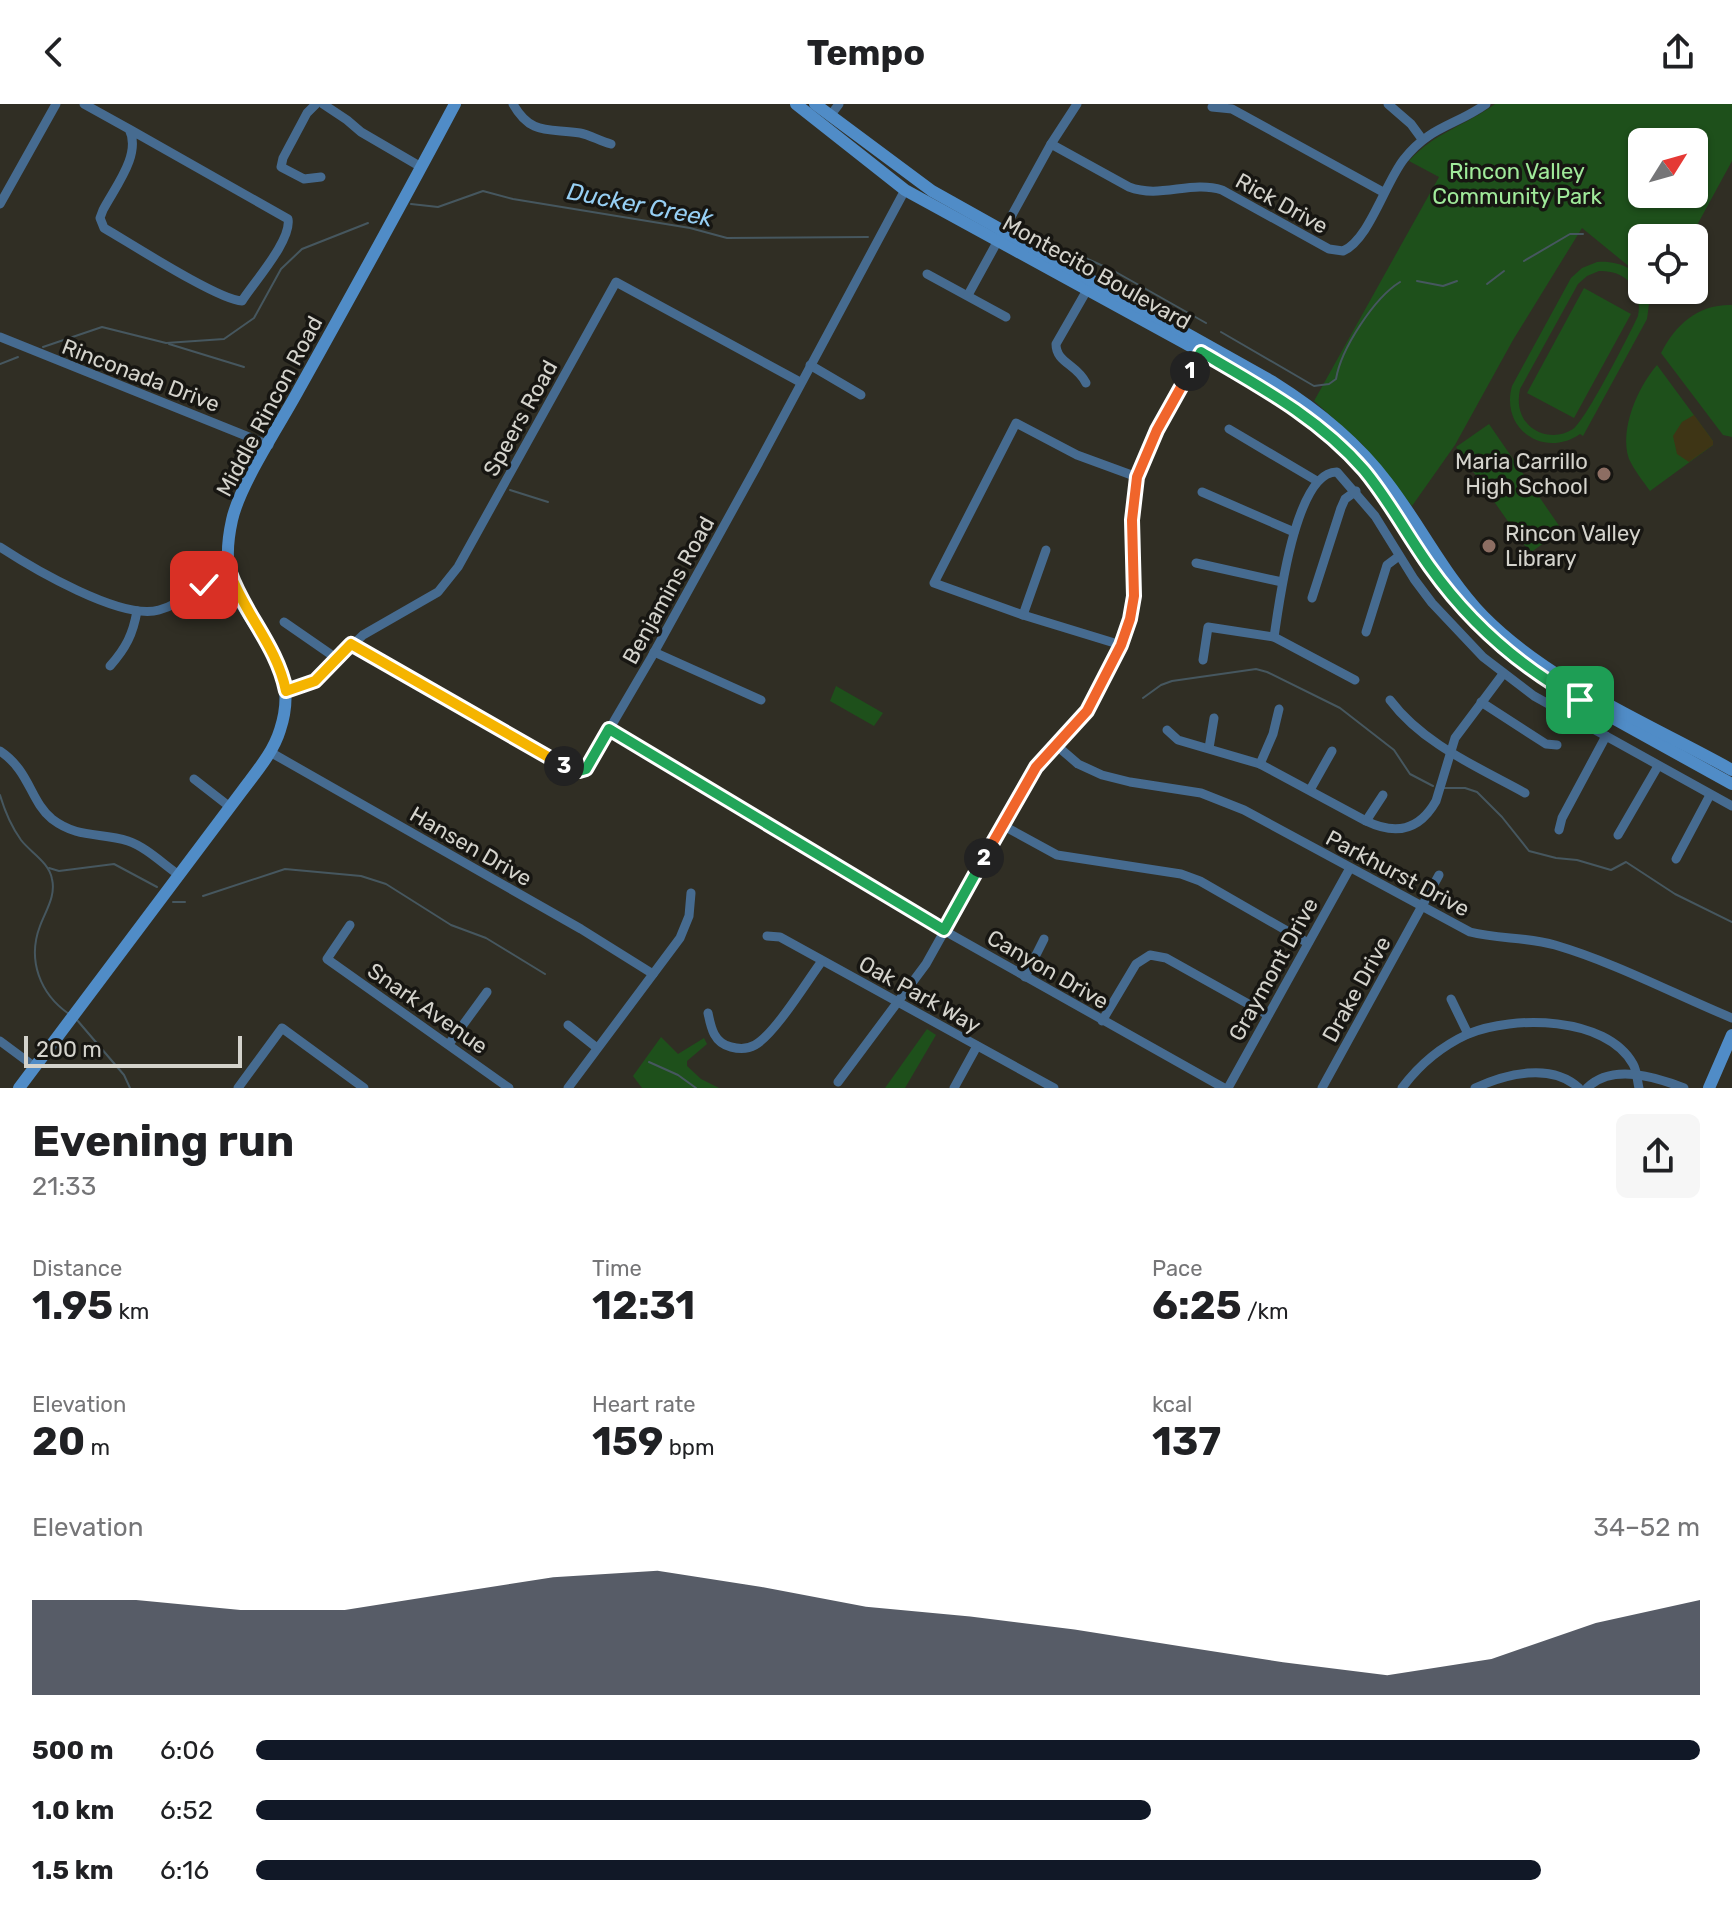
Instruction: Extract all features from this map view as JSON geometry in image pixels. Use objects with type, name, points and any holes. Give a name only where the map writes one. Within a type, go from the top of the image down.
[{"type":"main road","name":"Middle Rincon Road","points":[[19,1088],[230,807],[270,752],[280,730],[286,691],[276,656],[238,596],[230,573],[228,543],[233,517],[455,104]]},
{"type":"main road","name":"Montecito Boulevard","points":[[796,104],[905,190],[1001,236],[1260,375],[1313,408],[1378,471],[1459,589],[1503,634],[1563,677],[1732,770]]},
{"type":"main road","name":"Montecito Boulevard","points":[[815,104],[907,175],[1001,236],[1087,290],[1289,404],[1363,469],[1431,568],[1493,639],[1555,686],[1732,784]]},
{"type":"main road","points":[[1709,1088],[1732,1035]]},
{"type":"street","points":[[0,204],[56,104]]},
{"type":"street","points":[[84,104],[276,210],[288,219],[289,228],[270,264],[260,273],[242,301],[235,301],[211,289],[104,228],[100,218],[103,210],[134,149],[129,129]]},
{"type":"street","points":[[316,104],[307,113],[281,167],[304,179],[321,177]]},
{"type":"street","points":[[323,104],[361,132],[421,167]]},
{"type":"street","points":[[513,104],[520,117],[539,130],[583,134],[611,144]]},
{"type":"street","points":[[830,116],[839,104]]},
{"type":"street","points":[[1388,104],[1411,124],[1422,139]]},
{"type":"street","name":"Rick Drive","points":[[1051,144],[1141,191],[1204,186],[1222,190],[1334,251],[1347,250],[1355,243],[1402,161],[1422,139],[1486,104]]},
{"type":"street","points":[[968,295],[1074,105]]},
{"type":"street","points":[[1212,107],[1232,109],[1383,192]]},
{"type":"street","name":"Benjamins Road","points":[[351,644],[571,770],[586,769],[758,464],[905,190]]},
{"type":"street","points":[[927,274],[1006,317]]},
{"type":"street","name":"Speers Road","points":[[286,691],[315,681],[363,635],[438,592],[447,583],[616,282],[800,382]]},
{"type":"street","points":[[1086,383],[1081,371],[1058,356],[1056,344],[1087,290]]},
{"type":"street","name":"Rinconada Drive","points":[[0,337],[269,445]]},
{"type":"street","points":[[838,1082],[926,964],[1036,767],[1087,711],[1121,645],[1134,596],[1132,520],[1137,477],[1157,430],[1201,352]]},
{"type":"street","points":[[810,365],[861,395]]},
{"type":"street","points":[[1121,645],[934,583],[1016,423],[1077,455],[1137,477]]},
{"type":"street","points":[[1229,429],[1317,481]]},
{"type":"street","points":[[1274,637],[1282,582],[1294,532],[1317,481],[1328,472],[1337,472],[1375,516],[1432,603],[1503,674],[1534,696],[1732,806]]},
{"type":"street","points":[[1312,598],[1341,508],[1345,499],[1356,491]]},
{"type":"street","points":[[1202,492],[1294,532]]},
{"type":"street","points":[[0,547],[28,565],[93,597],[137,611],[160,610],[230,573]]},
{"type":"street","points":[[1023,615],[1046,550]]},
{"type":"street","points":[[1366,632],[1387,565],[1399,556]]},
{"type":"street","points":[[1196,563],[1282,582]]},
{"type":"street","points":[[110,666],[125,650],[134,630],[137,611]]},
{"type":"street","points":[[284,622],[336,658]]},
{"type":"street","points":[[1203,660],[1208,627],[1274,637],[1355,680]]},
{"type":"street","points":[[654,652],[761,700]]},
{"type":"street","points":[[1167,730],[1178,740],[1260,764],[1383,830],[1404,828],[1430,811],[1455,738],[1503,674]]},
{"type":"street","points":[[1390,700],[1402,716],[1450,752],[1525,793]]},
{"type":"street","points":[[1481,702],[1546,744],[1557,745]]},
{"type":"street","points":[[1260,764],[1273,734],[1279,709]]},
{"type":"street","points":[[1209,748],[1214,718]]},
{"type":"street","name":"Canyon Drive","points":[[609,729],[944,930],[1226,1088]]},
{"type":"street","points":[[1559,830],[1562,818],[1606,736]]},
{"type":"street","name":"Parkhurst Drive","points":[[1056,745],[1078,764],[1102,775],[1220,799],[1470,932],[1530,939],[1572,951],[1732,1018]]},
{"type":"street","points":[[0,751],[16,764],[50,817],[67,828],[95,837],[130,841],[179,875]]},
{"type":"street","points":[[1310,790],[1332,751]]},
{"type":"street","name":"Hansen Drive","points":[[270,752],[581,929],[653,974]]},
{"type":"street","points":[[1618,835],[1658,766]]},
{"type":"street","points":[[194,779],[230,807]]},
{"type":"street","points":[[1366,821],[1383,795]]},
{"type":"street","points":[[1676,859],[1710,795]]},
{"type":"street","points":[[1002,825],[1057,855],[1181,874],[1200,881],[1308,943]]},
{"type":"street","name":"Graymont Drive","points":[[1226,1088],[1350,868]]},
{"type":"street","name":"Drake Drive","points":[[1322,1088],[1439,875]]},
{"type":"street","points":[[568,1088],[680,938],[689,916],[691,893]]},
{"type":"street","name":"Snark Avenue","points":[[350,925],[327,959],[509,1088]]},
{"type":"street","name":"Oak Park Way","points":[[767,936],[780,937],[1051,1087]]},
{"type":"street","points":[[1025,977],[1044,939]]},
{"type":"street","points":[[1102,1021],[1136,964],[1150,955],[1166,958],[1268,1015]]},
{"type":"street","points":[[708,1013],[716,1039],[726,1046],[740,1049],[753,1046],[771,1030],[822,961]]},
{"type":"street","points":[[449,1044],[487,992]]},
{"type":"street","points":[[1451,999],[1468,1034]]},
{"type":"street","points":[[1402,1088],[1441,1048],[1468,1034],[1516,1022],[1554,1023],[1603,1038],[1631,1060],[1638,1088],[1629,1087]]},
{"type":"street","points":[[568,1025],[597,1048]]},
{"type":"street","points":[[238,1088],[282,1028],[364,1088]]},
{"type":"street","points":[[0,1041],[35,1067]]},
{"type":"street","points":[[954,1088],[977,1046]]},
{"type":"street","points":[[1475,1088],[1510,1074],[1534,1073],[1566,1079],[1579,1088]]},
{"type":"street","points":[[1587,1088],[1610,1076],[1657,1078],[1684,1088]]},
{"type":"green space","name":"Rincon Valley Community Park","points":[[1495,104],[1732,104],[1732,161],[1708,205],[1708,128],[1628,128],[1628,208],[1706,208],[1698,224],[1628,224],[1628,266],[1582,228],[1513,340],[1455,445],[1412,506],[1362,444],[1314,401],[1439,177],[1409,161],[1440,136]]},
{"type":"green space","points":[[1597,262],[1628,268],[1628,281],[1617,274],[1599,271],[1578,284],[1520,389],[1522,415],[1537,431],[1558,435],[1573,429],[1607,376],[1638,316],[1639,304],[1649,304],[1647,319],[1583,436],[1580,434],[1552,443],[1528,436],[1519,427],[1512,415],[1510,401],[1512,386],[1571,278],[1582,268]]},
{"type":"green space","points":[[1584,288],[1631,314],[1574,418],[1527,393]]},
{"type":"green space","points":[[1732,305],[1732,437],[1723,435],[1661,353],[1689,318],[1709,308]]},
{"type":"green space","points":[[1657,365],[1713,445],[1650,491],[1629,459],[1626,435],[1637,396]]},
{"type":"green space","points":[[1489,424],[1562,530],[1530,553],[1456,447]]},
{"type":"green space","points":[[836,686],[883,713],[874,726],[830,701]]},
{"type":"green space","points":[[927,1029],[936,1035],[905,1088],[885,1088]]},
{"type":"green space","points":[[661,1037],[678,1054],[704,1038],[707,1044],[687,1061],[687,1066],[701,1079],[719,1088],[642,1088],[633,1076]]},
{"type":"sand","points":[[1694,415],[1713,445],[1689,462],[1677,454],[1673,436],[1682,422]]},
{"type":"waterway","name":"Ducker Creek","points":[[411,204],[438,207],[483,191],[513,199],[690,228],[727,238],[868,237]]},
{"type":"waterway","name":"Ducker Creek","points":[[43,347],[102,327],[166,343],[224,339],[254,318],[281,269],[302,249],[368,223]]},
{"type":"waterway","name":"Ducker Creek","points":[[1524,261],[1570,234],[1583,234]]},
{"type":"waterway","name":"Ducker Creek","points":[[1065,257],[1077,254],[1114,271],[1206,323]]},
{"type":"waterway","name":"Ducker Creek","points":[[1487,284],[1504,271]]},
{"type":"waterway","name":"Ducker Creek","points":[[1417,281],[1443,286],[1457,281]]},
{"type":"waterway","name":"Ducker Creek","points":[[1221,332],[1314,386],[1329,384],[1336,379],[1344,353],[1360,325],[1400,282]]},
{"type":"waterway","points":[[169,344],[244,367]]},
{"type":"waterway","name":"Ducker Creek","points":[[0,364],[18,357]]},
{"type":"waterway","points":[[510,490],[548,502]]},
{"type":"waterway","points":[[1143,698],[1172,681],[1256,669],[1267,672],[1340,708],[1394,750],[1410,774],[1433,786]]},
{"type":"waterway","points":[[1443,788],[1465,788],[1477,792],[1529,851],[1611,870],[1626,862],[1675,894],[1732,922]]},
{"type":"waterway","points":[[0,795],[17,835],[50,873],[53,891],[36,939],[36,964],[50,997],[69,1014]]},
{"type":"waterway","points":[[49,868],[59,871],[114,864],[157,887]]},
{"type":"waterway","points":[[203,896],[285,869],[361,876],[386,884],[451,925],[486,938],[545,974]]},
{"type":"waterway","points":[[173,902],[185,902]]},
{"type":"waterway","points":[[77,1020],[124,1075],[130,1088]]},
{"type":"waterway","points":[[649,1062],[678,1075],[696,1088]]},
{"type":"place","name":"Maria Carrillo High School","points":[[1604,474]]},
{"type":"place","name":"Rincon Valley Library","points":[[1489,546]]},
{"type":"route","points":[[204,585],[230,573],[238,596],[276,656],[286,691],[315,681],[351,644],[571,770],[586,769],[609,729],[944,930],[1036,767],[1087,711],[1121,645],[1134,596],[1132,520],[1137,477],[1157,430],[1201,352],[1289,404],[1333,440],[1363,469],[1431,568],[1493,639],[1528,668],[1580,700]]}]
